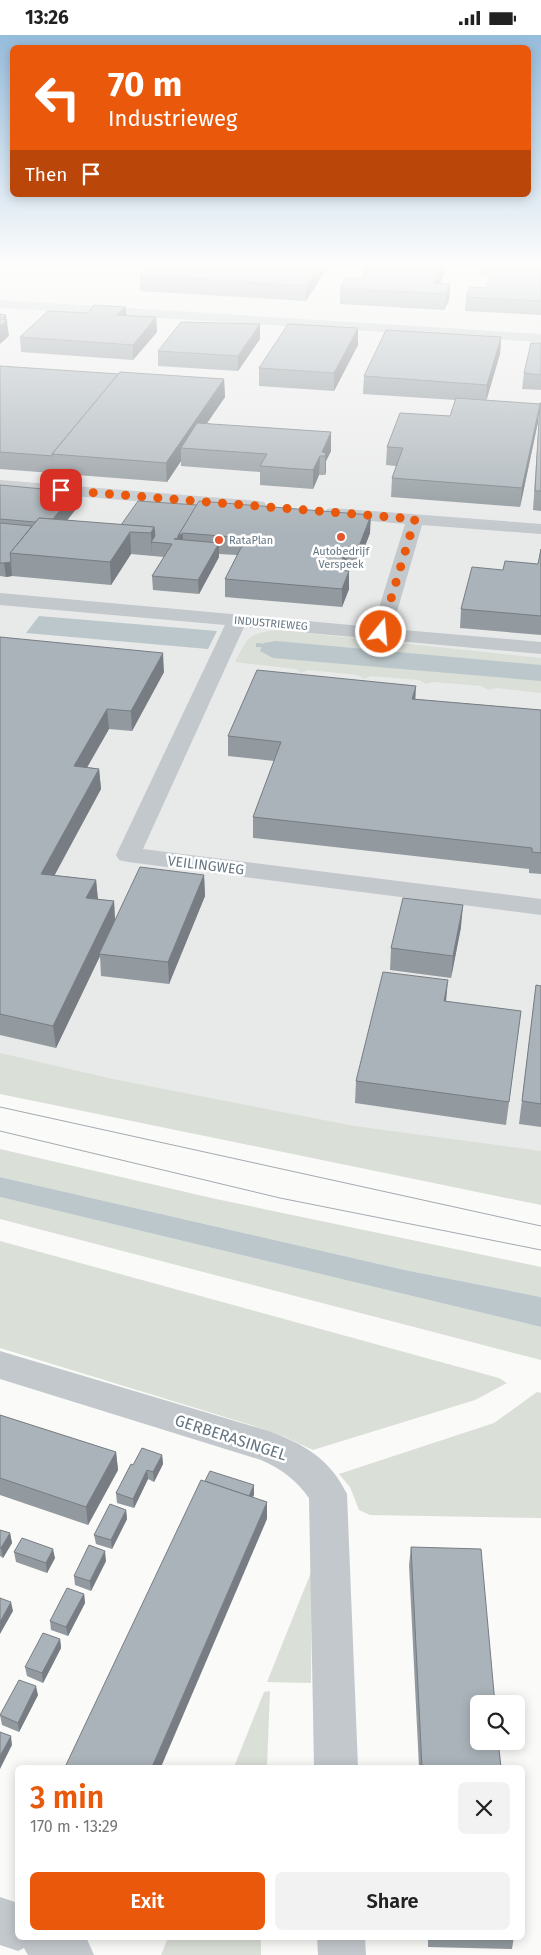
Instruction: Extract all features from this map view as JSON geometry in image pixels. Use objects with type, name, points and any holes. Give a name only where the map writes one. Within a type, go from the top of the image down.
[{"type":"street","points":[[0,485],[278,508]]},
{"type":"street","points":[[317,511],[541,529]]},
{"type":"street","points":[[381,632],[415,519]]},
{"type":"street","name":"INDUSTRIEWEG","points":[[0,599],[381,632],[541,648]]},
{"type":"street","name":"VEILINGWEG","points":[[237,621],[128,855],[541,907]]},
{"type":"street","name":"GERBERASINGEL","points":[[0,1365],[269,1447],[298,1459],[306,1465],[328,1494],[336,1765]]},
{"type":"street","points":[[0,1921],[15,1926]]},
{"type":"street","points":[[48,1940],[70,1955]]},
{"type":"street","points":[[341,1940],[342,1955]]},
{"type":"shaded area","points":[[0,355],[541,355],[541,1169],[0,1066]]},
{"type":"shaded area","points":[[39,616],[217,631],[208,649],[26,633]]},
{"type":"shaded area","points":[[277,630],[541,658],[541,693],[496,688],[489,690],[481,686],[433,682],[426,684],[419,680],[371,676],[364,679],[358,675],[309,670],[301,673],[296,669],[235,662],[250,638],[260,633]]},
{"type":"shaded area","points":[[276,641],[541,665],[541,681],[273,658],[260,651],[264,643]]},
{"type":"shaded area","points":[[0,1053],[113,1079],[354,1126],[541,1151],[541,1205],[0,1094]]},
{"type":"shaded area","points":[[0,1149],[216,1199],[541,1267],[541,1297],[405,1270],[0,1177]]},
{"type":"shaded area","points":[[0,1177],[405,1270],[541,1297],[541,1327],[0,1197]]},
{"type":"shaded area","points":[[0,1197],[541,1327],[541,1360],[0,1219]]},
{"type":"shaded area","points":[[0,1241],[499,1378],[507,1383],[475,1400],[313,1450],[283,1436],[251,1425],[0,1348]]},
{"type":"shaded area","points":[[537,1392],[541,1393],[541,1518],[370,1515],[359,1510],[350,1487],[339,1474],[494,1423]]},
{"type":"shaded area","points":[[312,1570],[311,1683],[267,1682]]},
{"type":"shaded area","points":[[270,1691],[267,1765],[235,1765],[264,1692]]},
{"type":"shaded area","points":[[167,1940],[261,1940],[261,1955],[161,1955]]},
{"type":"building","points":[[216,355],[239,355],[238,356]]},
{"type":"building","points":[[268,355],[344,355],[334,373],[259,368]]},
{"type":"building","points":[[374,355],[496,355],[487,385],[364,376]]},
{"type":"building","points":[[528,355],[541,355],[541,375],[524,373]]},
{"type":"building","points":[[0,366],[119,374],[52,454],[53,456],[0,452]]},
{"type":"building","points":[[120,372],[224,379],[166,463],[52,454]]},
{"type":"building","points":[[456,398],[540,404],[522,488],[392,478],[403,448],[387,447],[400,413],[450,416]]},
{"type":"building","points":[[540,403],[541,491],[535,491]]},
{"type":"building","points":[[197,423],[331,432],[322,452],[326,453],[325,456],[320,456],[313,470],[260,466],[267,454],[181,448]]},
{"type":"building","points":[[0,485],[75,492],[53,519],[39,518],[35,522],[0,519]]},
{"type":"building","points":[[138,501],[197,505],[178,538],[174,539],[219,543],[198,580],[152,576],[172,544],[151,542],[155,536],[154,527],[121,525]]},
{"type":"building","points":[[199,501],[371,515],[358,549],[347,548],[338,570],[349,571],[342,589],[225,579],[246,538],[183,533],[178,536]]},
{"type":"building","points":[[39,518],[154,527],[151,533],[130,532],[110,562],[10,553]]},
{"type":"building","points":[[0,523],[32,526],[10,553],[11,562],[0,563]]},
{"type":"building","points":[[541,549],[541,616],[461,609],[472,567],[503,570],[505,561],[538,564]]},
{"type":"building","points":[[0,637],[163,653],[131,711],[107,709],[74,766],[99,769],[41,874],[96,880],[86,898],[114,901],[53,1026],[0,1014]]},
{"type":"building","points":[[257,670],[416,686],[412,699],[541,710],[541,853],[532,852],[532,848],[253,817],[281,742],[228,736]]},
{"type":"building","points":[[140,867],[204,875],[168,962],[99,954]]},
{"type":"building","points":[[403,898],[463,905],[453,956],[391,948]]},
{"type":"building","points":[[383,972],[448,980],[444,1001],[521,1011],[509,1102],[356,1081]]},
{"type":"building","points":[[536,985],[541,986],[541,1104],[522,1101]]},
{"type":"building","points":[[0,1415],[116,1452],[86,1507],[0,1478]]},
{"type":"building","points":[[142,1448],[162,1455],[153,1472],[147,1470],[133,1499],[116,1493],[131,1464],[133,1465]]},
{"type":"building","points":[[210,1471],[254,1485],[249,1496],[205,1481]]},
{"type":"building","points":[[201,1480],[267,1502],[153,1765],[66,1765]]},
{"type":"building","points":[[110,1504],[126,1510],[111,1540],[94,1535]]},
{"type":"building","points":[[0,1530],[10,1533],[1,1548],[0,1548]]},
{"type":"building","points":[[22,1538],[53,1549],[46,1563],[14,1552]]},
{"type":"building","points":[[89,1545],[105,1551],[90,1581],[74,1576]]},
{"type":"building","points":[[411,1547],[481,1549],[494,1695],[470,1695],[470,1750],[499,1750],[501,1765],[422,1765]]},
{"type":"building","points":[[67,1588],[84,1594],[66,1627],[50,1621]]},
{"type":"building","points":[[0,1598],[11,1602],[0,1622]]},
{"type":"building","points":[[43,1633],[60,1639],[42,1673],[25,1667]]},
{"type":"building","points":[[19,1680],[36,1686],[18,1723],[0,1715]]},
{"type":"building","points":[[0,1732],[11,1736],[0,1756]]},
{"type":"waterway","points":[[259,645],[278,647]]},
{"type":"tram line","points":[[0,1107],[541,1226]]},
{"type":"tram line","points":[[0,1131],[280,1198],[541,1250]]},
{"type":"place","name":"Autobedrijf Verspeek","points":[[341,537]]},
{"type":"place","name":"RataPlan","points":[[219,540]]},
{"type":"route","points":[[61,490],[415,519],[381,632]]}]
